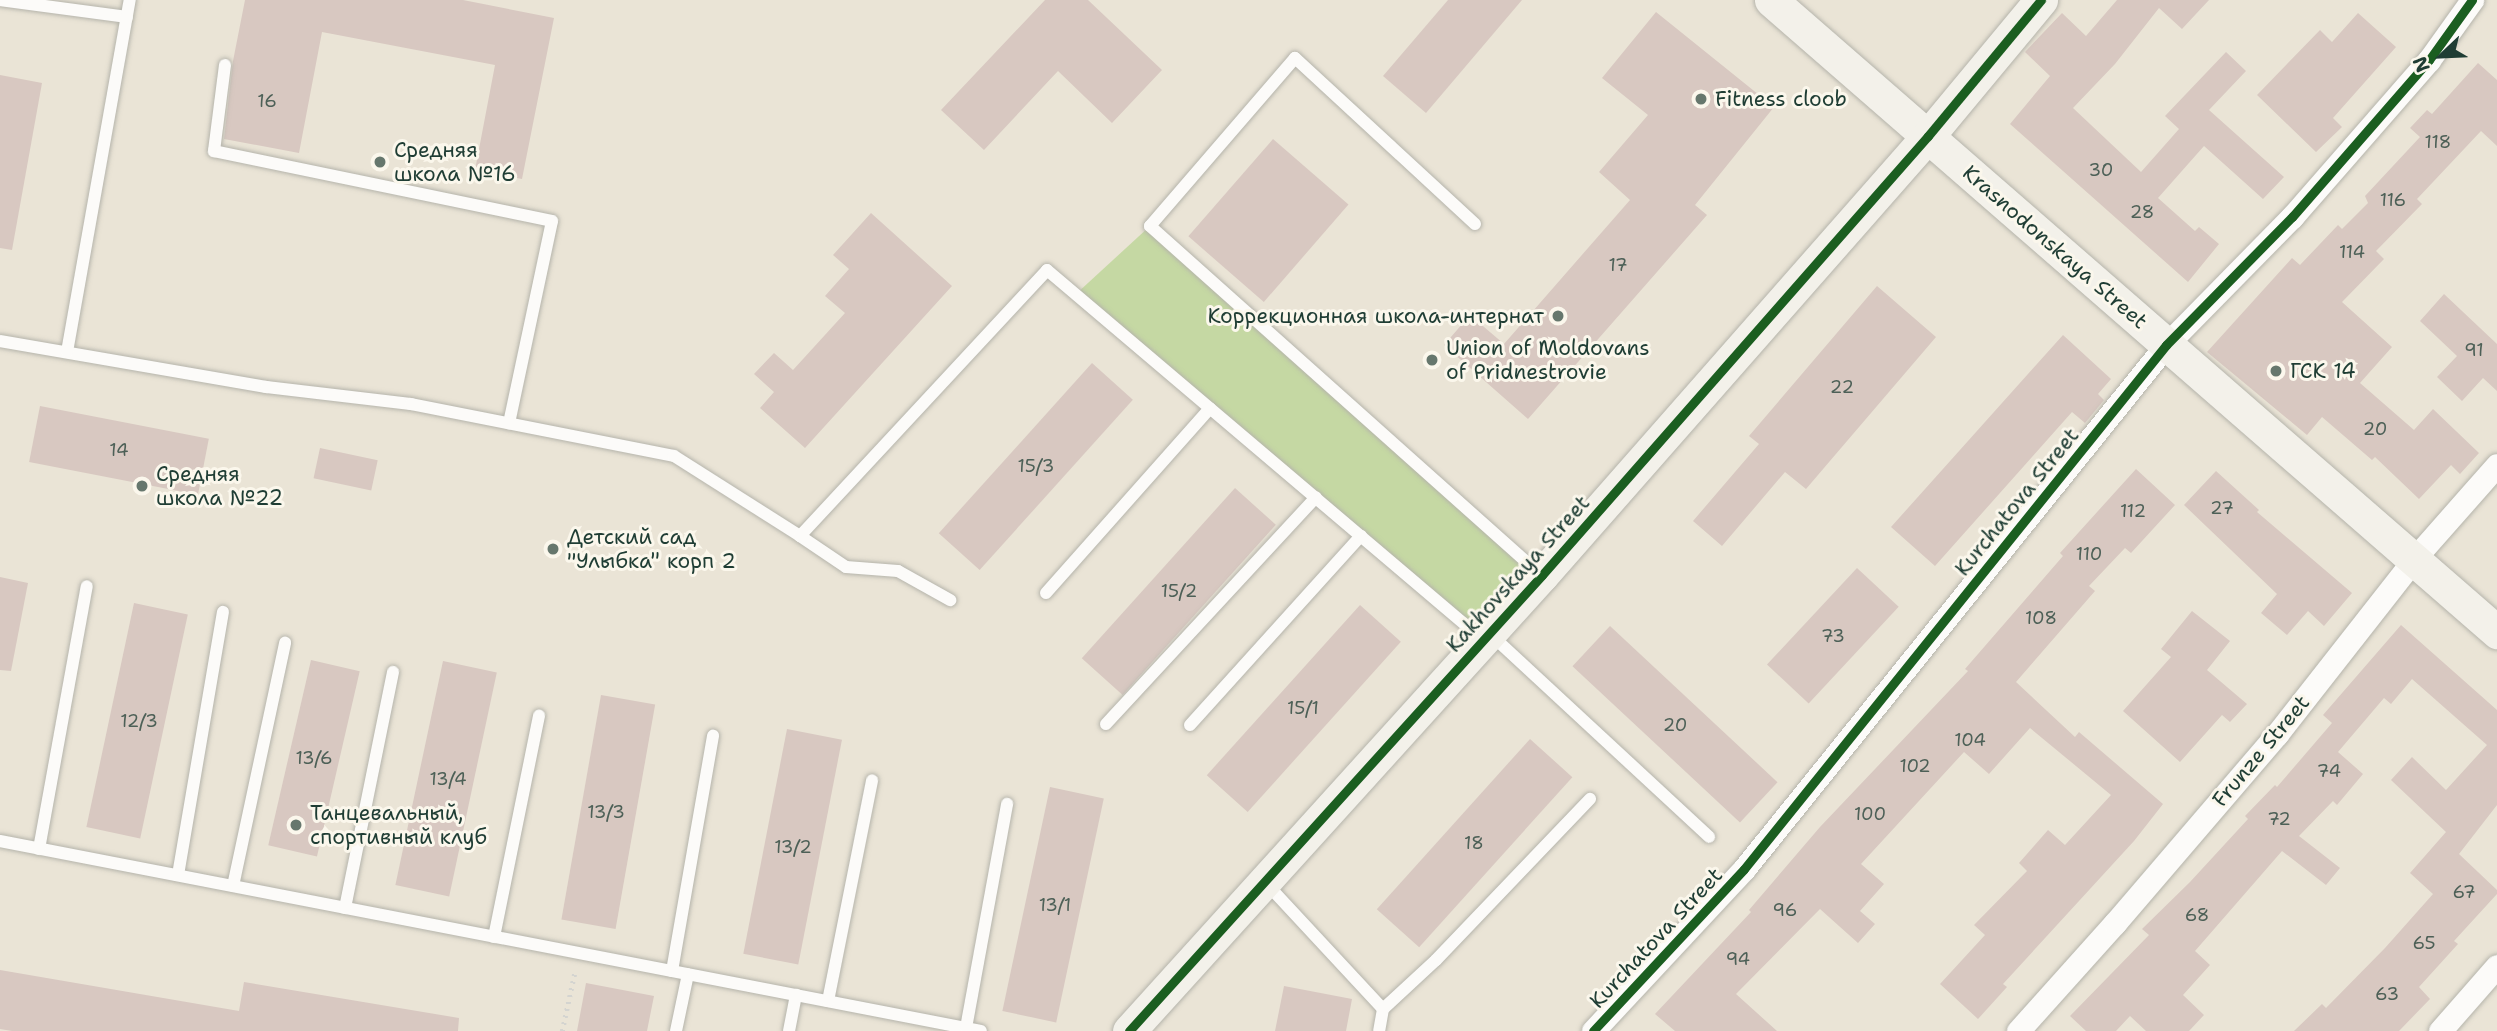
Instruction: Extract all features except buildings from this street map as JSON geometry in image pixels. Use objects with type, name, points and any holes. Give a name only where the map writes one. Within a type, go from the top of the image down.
[{"type":"street","name":"Krasnodonskaya Street","points":[[1771,0],[2497,632]]},
{"type":"street","name":"Kakhovskaya Street","points":[[1129,1031],[1542,575],[1928,136],[2041,0]]},
{"type":"street","name":"Kurchatova Street","points":[[1593,1031],[1744,869],[2166,345],[2292,217],[2429,60],[2472,0]]},
{"type":"street","name":"Frunze Street","points":[[2018,1031],[2115,923],[2277,734],[2414,559],[2497,465]]},
{"type":"street","points":[[2440,1031],[2497,966]]},
{"type":"lane","points":[[0,0],[127,17]]},
{"type":"lane","points":[[67,352],[130,0]]},
{"type":"lane","points":[[1475,224],[1295,58],[1150,226],[1542,575]]},
{"type":"lane","points":[[225,65],[214,151],[552,221],[509,423]]},
{"type":"lane","points":[[800,536],[1047,270],[1361,536],[1486,636],[1709,837]]},
{"type":"lane","points":[[0,341],[266,387],[411,404],[674,456],[846,567],[898,571],[950,600]]},
{"type":"lane","points":[[1046,593],[1210,408]]},
{"type":"lane","points":[[1107,724],[1316,497]]},
{"type":"lane","points":[[1190,725],[1361,536]]},
{"type":"lane","points":[[39,849],[86,586]]},
{"type":"lane","points":[[178,876],[223,612]]},
{"type":"lane","points":[[233,886],[285,643]]},
{"type":"lane","points":[[345,908],[393,672]]},
{"type":"lane","points":[[495,937],[538,716]]},
{"type":"lane","points":[[672,971],[713,736]]},
{"type":"lane","points":[[828,1001],[872,780]]},
{"type":"lane","points":[[1379,1031],[1383,1009],[1436,960],[1590,799]]},
{"type":"lane","points":[[966,1028],[1007,804]]},
{"type":"lane","points":[[0,841],[981,1031]]},
{"type":"lane","points":[[1264,881],[1383,1009]]},
{"type":"lane","points":[[676,1031],[688,974]]},
{"type":"lane","points":[[789,1031],[796,995]]},
{"type":"path","points":[[562,1031],[579,953]]},
{"type":"green space","points":[[1150,226],[1542,575],[1483,640],[1076,294]]},
{"type":"cycle path","points":[[1129,1031],[1542,575],[1928,136],[2041,0]]},
{"type":"cycle path","points":[[1593,1031],[1744,869],[2166,345],[2292,217],[2429,60],[2472,0]]},
{"type":"place","name":"Fitness cloob","points":[[1701,99]]},
{"type":"place","name":"Средняя школа №16","points":[[380,162]]},
{"type":"place","name":"Коррекционная школа-интернат","points":[[1558,316]]},
{"type":"place","name":"Union of Moldovans of Pridnestrovie","points":[[1432,360]]},
{"type":"place","name":"ГСК 14","points":[[2276,371]]},
{"type":"place","name":"Средняя школа №22","points":[[142,486]]},
{"type":"place","name":"Детский сад \"Улыбка\" корп 2","points":[[553,549]]},
{"type":"place","name":"Танцевальный, спортивный клуб","points":[[296,825]]}]
